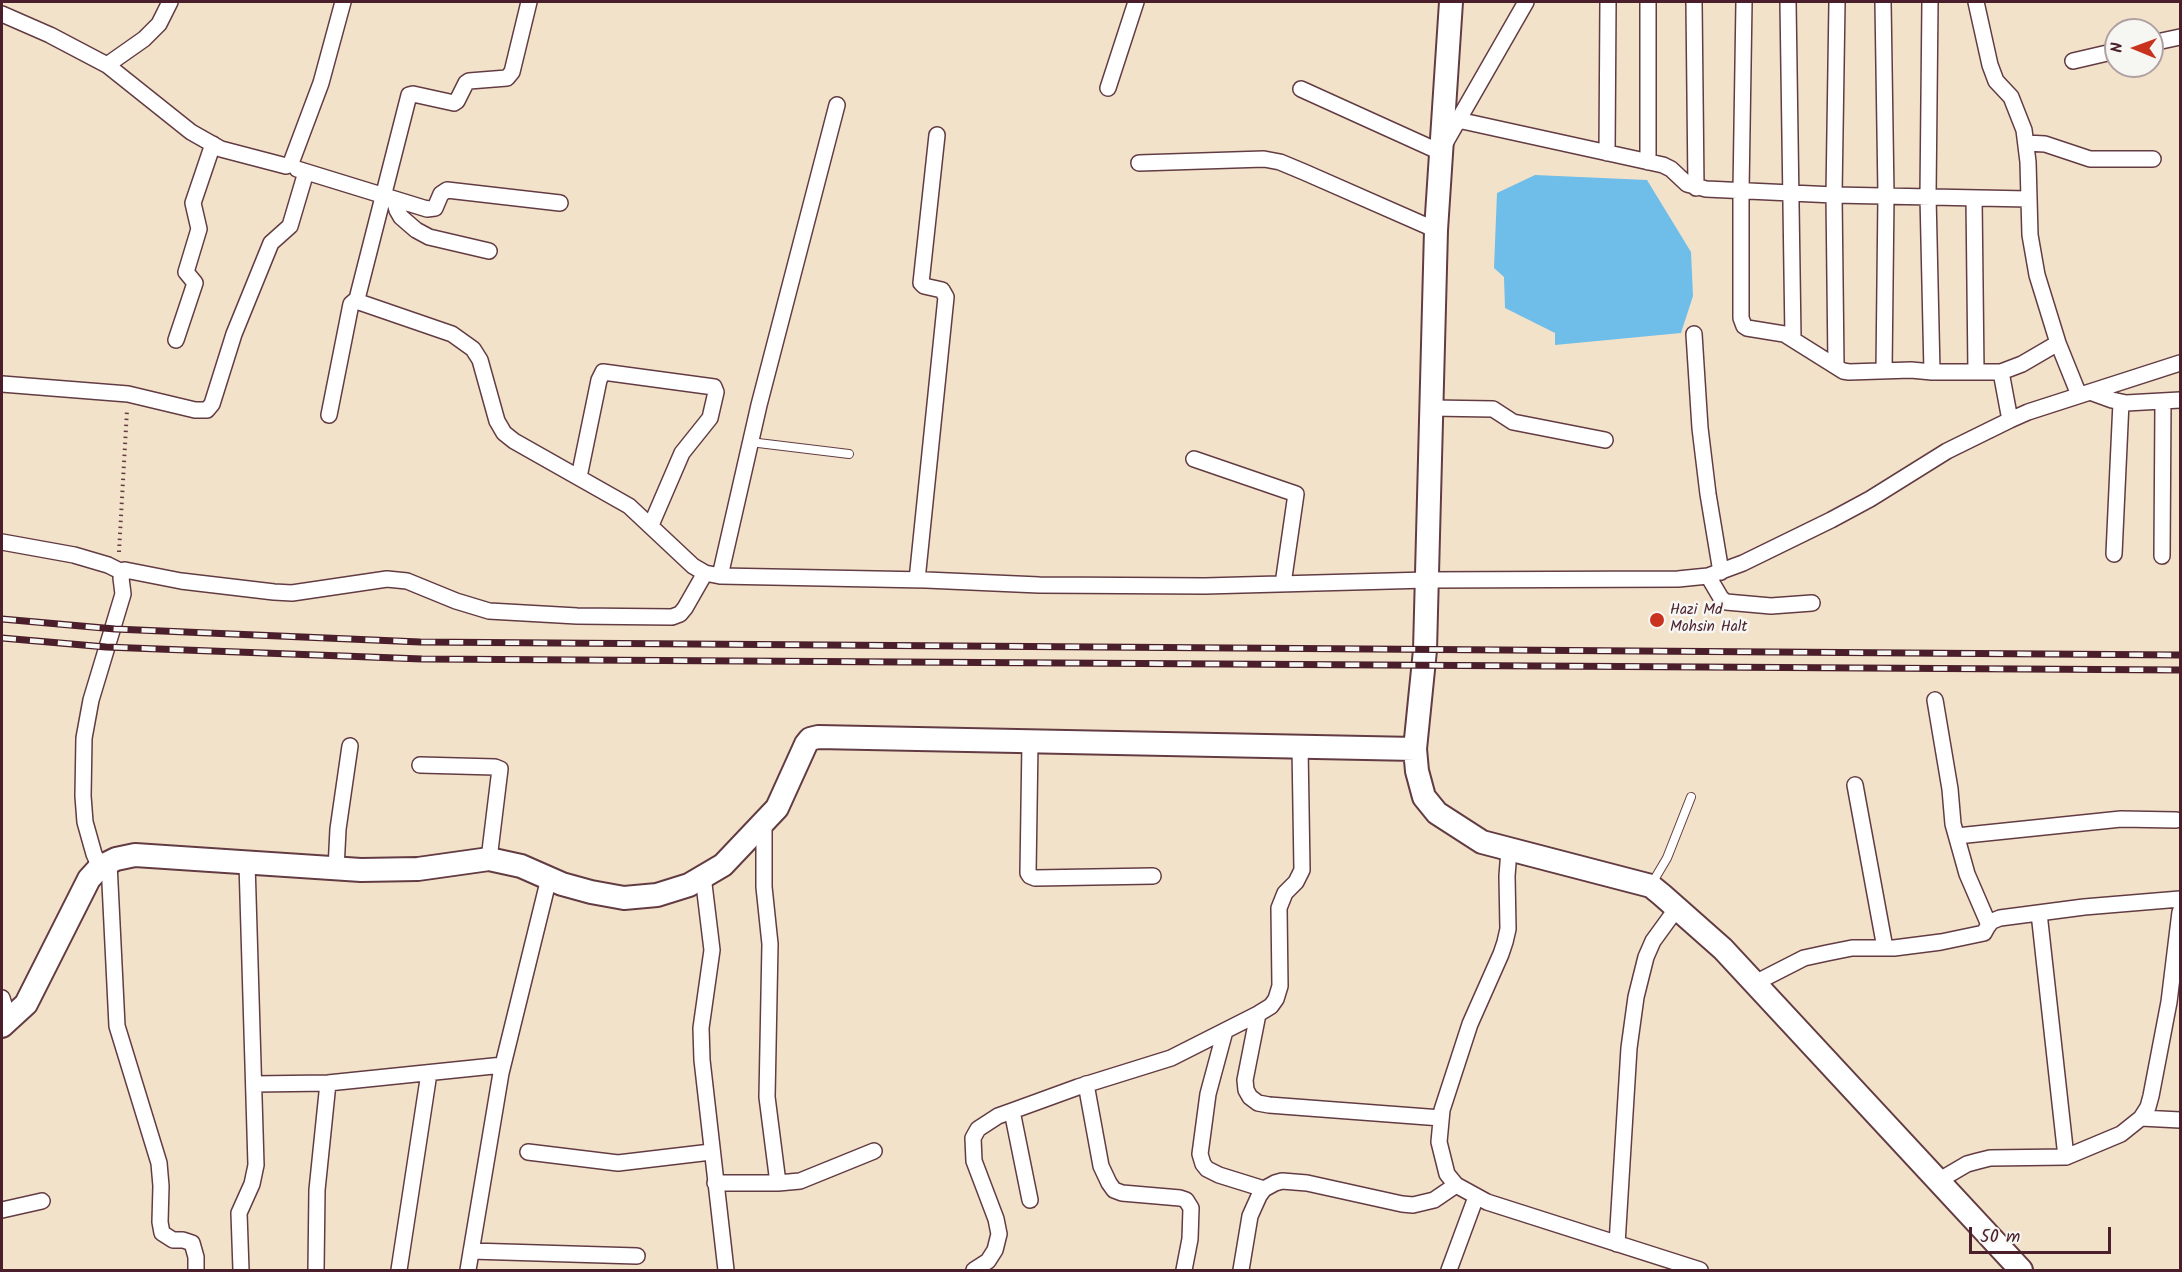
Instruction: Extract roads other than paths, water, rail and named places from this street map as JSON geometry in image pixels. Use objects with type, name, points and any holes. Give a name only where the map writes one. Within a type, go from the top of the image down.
[{"type":"street","points":[[107,65],[144,39],[159,24],[170,2]]},
{"type":"street","points":[[289,165],[321,83],[343,2]]},
{"type":"street","points":[[329,415],[351,304],[357,299],[388,197],[409,95],[454,102],[457,101],[469,81],[507,78],[512,72],[529,2]]},
{"type":"street","points":[[1108,88],[1136,2]]},
{"type":"street","points":[[1450,2],[1436,230],[1425,650],[1414,749],[1424,797],[1437,813],[1482,842],[1651,886],[1723,949],[2021,1270]]},
{"type":"street","points":[[1440,152],[1526,2]]},
{"type":"street","points":[[1606,153],[1608,2]]},
{"type":"street","points":[[1648,2],[1648,162]]},
{"type":"street","points":[[1694,2],[1696,188]]},
{"type":"street","points":[[1744,2],[1741,191],[1741,306],[1744,326],[1784,334],[1843,371],[1849,372],[1923,370],[2001,372],[2022,364],[2058,343]]},
{"type":"street","points":[[1788,2],[1793,338]]},
{"type":"street","points":[[1836,366],[1834,195],[1837,2]]},
{"type":"street","points":[[1883,2],[1886,195],[1884,371]]},
{"type":"street","points":[[1930,2],[1928,196],[1932,372]]},
{"type":"street","points":[[1976,2],[1990,65],[1996,81],[2011,98],[2024,130],[2028,162],[2030,235],[2037,274],[2058,343],[2085,393],[2121,402],[2181,400]]},
{"type":"street","points":[[2,14],[50,35],[107,65],[191,132],[213,144],[251,158],[279,165],[289,165],[431,209],[435,208],[441,194],[447,190],[560,203]]},
{"type":"street","points":[[2164,41],[2181,37]]},
{"type":"street","points":[[2073,61],[2104,54]]},
{"type":"street","points":[[1301,89],[1440,152]]},
{"type":"street","points":[[2,542],[74,555],[120,571],[128,569],[181,581],[292,593],[387,579],[407,581],[456,601],[489,610],[546,615],[672,617],[680,614],[712,575],[750,442],[837,105]]},
{"type":"street","points":[[1458,120],[1668,167],[1687,184],[1696,188],[1834,195],[2028,199]]},
{"type":"street","points":[[917,580],[946,297],[942,290],[924,286],[921,283],[937,135]]},
{"type":"street","points":[[2026,142],[2045,144],[2090,159],[2152,159]]},
{"type":"street","points":[[176,340],[195,283],[186,272],[199,229],[193,202],[213,144]]},
{"type":"street","points":[[1139,163],[1264,159],[1280,162],[1436,230]]},
{"type":"street","points":[[2,384],[128,394],[195,410],[210,407],[234,334],[271,243],[290,226],[306,172]]},
{"type":"street","points":[[388,197],[401,217],[429,237],[489,251]]},
{"type":"street","points":[[1974,198],[1976,372]]},
{"type":"street","points":[[357,299],[359,302],[452,334],[473,349],[480,360],[497,421],[504,433],[514,441],[629,506],[693,566],[712,575],[1039,585],[1678,579],[1715,574],[1831,520],[1870,499],[1947,451],[2028,411],[2181,363]]},
{"type":"street","points":[[1694,334],[1715,574],[1721,598],[1726,602],[1771,606],[1812,603]]},
{"type":"street","points":[[579,477],[599,380],[603,372],[714,387],[716,392],[710,418],[682,453],[651,525]]},
{"type":"street","points":[[2001,372],[2010,420]]},
{"type":"street","points":[[2114,554],[2121,402]]},
{"type":"street","points":[[2162,556],[2163,402]]},
{"type":"street","points":[[1432,408],[1493,409],[1513,422],[1605,440]]},
{"type":"street","points":[[1194,459],[1296,494],[1283,584]]},
{"type":"street","points":[[120,571],[123,594],[91,700],[84,738],[85,822],[94,854],[104,865],[117,1026],[159,1163],[162,1233],[173,1240],[192,1243],[196,1257],[196,1270]]},
{"type":"street","points":[[1935,700],[1957,836],[1967,874],[1989,925]]},
{"type":"street","points":[[5,1024],[27,1004],[89,879],[104,865],[135,855],[336,869],[418,869],[489,859],[520,866],[572,887],[624,898],[657,895],[689,885],[723,865],[777,808],[810,739],[818,737],[1414,749]]},
{"type":"street","points":[[1030,742],[1028,873],[1030,876],[1153,876]]},
{"type":"street","points":[[336,869],[338,829],[350,746]]},
{"type":"street","points":[[974,1270],[988,1261],[995,1250],[999,1234],[996,1219],[974,1161],[973,1138],[978,1129],[987,1122],[1012,1111],[1086,1084],[1171,1058],[1258,1014],[1276,999],[1280,986],[1279,908],[1302,870],[1300,747]]},
{"type":"street","points":[[420,765],[498,767],[500,773],[489,859]]},
{"type":"street","points":[[1855,785],[1885,948]]},
{"type":"street","points":[[1957,836],[2121,819],[2176,820]]},
{"type":"street","points":[[764,821],[764,887],[770,944],[767,1097],[778,1183]]},
{"type":"street","points":[[1509,850],[1508,929],[1502,954],[1470,1024],[1441,1118],[1439,1142],[1447,1174],[1456,1185],[1476,1197],[1539,1220],[1700,1270]]},
{"type":"street","points":[[241,1270],[239,1214],[252,1184],[256,1165],[247,863]]},
{"type":"street","points":[[703,876],[712,950],[701,1028],[701,1050],[726,1270]]},
{"type":"street","points":[[468,1270],[504,1065],[549,878]]},
{"type":"street","points":[[1755,983],[1804,958],[1852,948],[1921,946],[1984,933],[1993,920],[2039,913],[2181,899]]},
{"type":"street","points":[[1617,1244],[1629,1048],[1636,997],[1646,957],[1653,941],[1677,908]]},
{"type":"street","points":[[1938,1181],[1978,1161],[1990,1158],[2066,1157],[2121,1134],[2142,1118],[2151,1096],[2169,1002],[2181,912]]},
{"type":"street","points":[[2039,913],[2066,1157]]},
{"type":"street","points":[[2,998],[5,1024]]},
{"type":"street","points":[[1258,1014],[1245,1080],[1246,1090],[1250,1097],[1258,1103],[1269,1106],[1441,1118]]},
{"type":"street","points":[[1224,1031],[1208,1094],[1200,1154],[1207,1169],[1264,1189]]},
{"type":"street","points":[[254,1084],[328,1083],[504,1065]]},
{"type":"street","points":[[399,1270],[429,1073]]},
{"type":"street","points":[[316,1270],[317,1190],[328,1083]]},
{"type":"street","points":[[1086,1084],[1103,1174],[1114,1190],[1122,1193],[1180,1198],[1186,1200],[1191,1208],[1190,1239],[1184,1270]]},
{"type":"street","points":[[1012,1111],[1030,1200]]},
{"type":"street","points":[[2142,1118],[2181,1120]]},
{"type":"street","points":[[715,1183],[800,1181],[874,1151]]},
{"type":"street","points":[[528,1152],[618,1163],[711,1152]]},
{"type":"street","points":[[1241,1270],[1250,1216],[1264,1189],[1275,1183],[1292,1181],[1413,1205],[1434,1200],[1456,1185]]},
{"type":"street","points":[[1449,1270],[1476,1197]]},
{"type":"street","points":[[2,1210],[42,1201]]},
{"type":"street","points":[[471,1251],[637,1256]]},
{"type":"lane","points":[[750,442],[849,454]]},
{"type":"lane","points":[[1651,886],[1667,858],[1691,797]]},
{"type":"water","points":[[1535,175],[1647,180],[1691,252],[1693,296],[1681,333],[1555,345],[1555,333],[1505,308],[1504,277],[1494,268],[1497,193]]},
{"type":"railway","points":[[2,619],[115,629],[420,642],[2180,655]]},
{"type":"railway","points":[[2,638],[106,647],[422,659],[2180,670]]},
{"type":"place","name":"Hazi Md Mohsin Halt","points":[[1657,620]]}]
